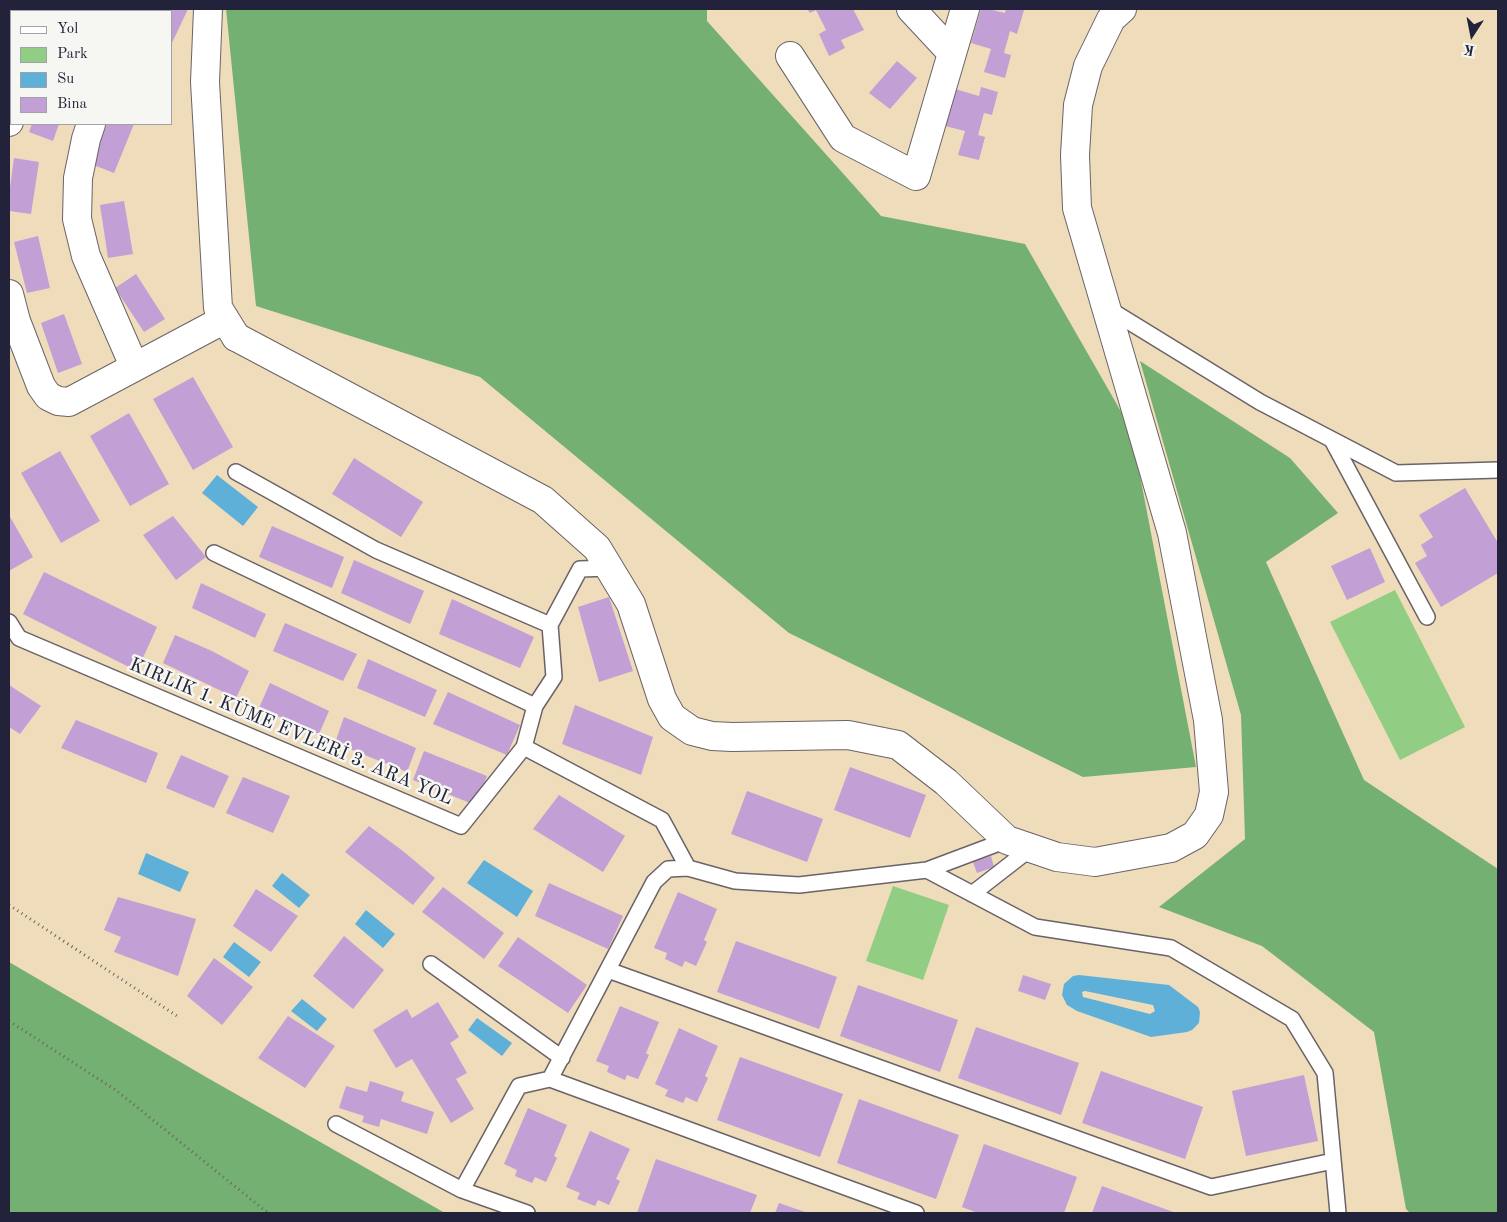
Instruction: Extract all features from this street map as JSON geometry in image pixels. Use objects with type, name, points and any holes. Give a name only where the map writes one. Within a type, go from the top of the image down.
[{"type":"street","points":[[208,9],[206,92],[218,308],[230,328],[542,500],[597,548],[610,568],[631,604],[662,699],[672,717],[692,731],[712,736],[776,738],[848,735],[898,745],[946,782],[1019,845],[1057,858],[1095,862],[1171,848],[1195,835],[1209,815],[1214,792],[1208,720],[1172,533],[1077,208],[1075,155],[1078,105],[1088,66],[1111,19],[1122,9]]},
{"type":"street","points":[[911,9],[952,53]]},
{"type":"street","points":[[790,56],[843,138],[916,176],[965,9]]},
{"type":"street","points":[[91,125],[78,178],[77,218],[86,256],[134,366]]},
{"type":"street","points":[[9,294],[16,321],[41,386],[48,396],[58,401],[69,402],[134,366],[230,328]]},
{"type":"lane","points":[[1106,307],[1260,402],[1396,473],[1498,470]]},
{"type":"lane","points":[[1332,440],[1427,617]]},
{"type":"lane","points":[[236,472],[376,550],[550,625],[580,569],[610,568]]},
{"type":"lane","points":[[214,553],[535,706]]},
{"type":"lane","name":"KIRLIK 1. KÜME EVLERİ 3. ARA YOL","points":[[9,622],[19,638],[461,826],[524,748],[535,706],[554,677],[550,625]]},
{"type":"lane","points":[[524,748],[662,820],[688,868]]},
{"type":"lane","points":[[550,1079],[654,882],[668,869],[688,868],[735,881],[799,885],[927,870],[1019,845]]},
{"type":"lane","points":[[972,894],[1019,845]]},
{"type":"lane","points":[[927,870],[1035,927],[1171,948],[1292,1019],[1325,1073],[1338,1213]]},
{"type":"lane","points":[[431,964],[562,1058]]},
{"type":"lane","points":[[608,970],[1211,1187],[1333,1160]]},
{"type":"lane","points":[[462,1190],[519,1086],[550,1079],[916,1213]]},
{"type":"lane","points":[[336,1124],[462,1190],[527,1213]]},
{"type":"path","points":[[9,904],[180,1018]]},
{"type":"path","points":[[9,1021],[117,1091],[268,1213]]},
{"type":"green space","points":[[226,9],[707,9],[707,21],[881,216],[1025,244],[1131,429],[1196,767],[1083,777],[789,633],[480,377],[256,306]]},
{"type":"green space","points":[[1140,361],[1290,458],[1338,513],[1266,562],[1364,780],[1498,869],[1498,1213],[1410,1213],[1406,1209],[1374,1032],[1262,946],[1159,907],[1245,839],[1241,715]]},
{"type":"green space","points":[[1395,590],[1465,727],[1400,760],[1330,622]]},
{"type":"green space","points":[[893,886],[949,905],[923,980],[866,961]]},
{"type":"green space","points":[[9,962],[206,1077],[445,1213],[9,1213]]},
{"type":"water","points":[[217,475],[258,507],[243,526],[202,493]]},
{"type":"water","points":[[146,853],[189,872],[180,892],[138,874]]},
{"type":"water","points":[[484,860],[533,891],[517,917],[467,883]]},
{"type":"water","points":[[282,873],[310,895],[299,908],[272,886]]},
{"type":"water","points":[[366,910],[395,934],[383,948],[355,924]]},
{"type":"water","points":[[234,942],[261,962],[249,977],[223,957]]},
{"type":"water","points":[[1079,975],[1169,985],[1198,1007],[1200,1012],[1199,1023],[1187,1032],[1151,1037],[1077,1011],[1067,1005],[1062,995],[1064,984],[1073,976]],"holes":[[[1085,991],[1153,1005],[1155,1011],[1150,1014],[1083,997],[1082,992]]]},
{"type":"water","points":[[302,999],[327,1019],[317,1031],[291,1011]]},
{"type":"water","points":[[477,1018],[512,1043],[502,1056],[468,1030]]},
{"type":"building","points":[[73,9],[99,9],[98,10]]},
{"type":"building","points":[[188,9],[172,43],[172,10],[156,10]]},
{"type":"building","points":[[807,9],[853,9],[864,30],[841,40],[845,48],[829,56],[819,34],[826,30],[816,10],[810,13]]},
{"type":"building","points":[[981,9],[1005,13],[1006,9],[1024,10],[1017,34],[1010,31],[1004,53],[1011,55],[1005,78],[984,72],[991,49],[971,43]]},
{"type":"building","points":[[897,61],[917,78],[890,109],[869,93]]},
{"type":"building","points":[[981,87],[998,92],[992,115],[984,113],[978,135],[985,137],[979,160],[958,155],[965,131],[945,126],[955,89],[979,96]]},
{"type":"building","points":[[32,125],[59,125],[53,141],[29,132]]},
{"type":"building","points":[[107,125],[134,125],[114,173],[91,164]]},
{"type":"building","points":[[14,158],[39,162],[31,214],[9,211],[9,195]]},
{"type":"building","points":[[124,201],[133,254],[108,258],[100,205]]},
{"type":"building","points":[[38,236],[50,288],[27,293],[14,242]]},
{"type":"building","points":[[136,274],[165,319],[144,332],[115,288]]},
{"type":"building","points":[[64,314],[82,364],[58,373],[41,323]]},
{"type":"building","points":[[193,377],[233,447],[193,470],[153,399]]},
{"type":"building","points":[[129,413],[169,484],[130,506],[90,436]]},
{"type":"building","points":[[60,451],[100,521],[61,543],[21,473]]},
{"type":"building","points":[[354,458],[423,502],[401,537],[332,494]]},
{"type":"building","points":[[1465,488],[1498,543],[1498,573],[1441,607],[1415,563],[1427,556],[1421,545],[1433,537],[1419,515]]},
{"type":"building","points":[[9,515],[33,557],[9,571]]},
{"type":"building","points":[[173,516],[206,557],[176,580],[143,535]]},
{"type":"building","points":[[272,526],[344,557],[332,588],[259,557]]},
{"type":"building","points":[[1370,548],[1385,582],[1347,600],[1331,566]]},
{"type":"building","points":[[354,560],[424,591],[410,624],[341,593]]},
{"type":"building","points":[[44,572],[157,627],[137,671],[23,614]]},
{"type":"building","points":[[201,583],[266,614],[255,638],[192,608]]},
{"type":"building","points":[[609,597],[633,671],[599,682],[578,607]]},
{"type":"building","points":[[452,599],[534,637],[520,668],[439,634]]},
{"type":"building","points":[[285,623],[357,654],[343,681],[273,651]]},
{"type":"building","points":[[175,635],[212,651],[249,671],[236,698],[163,663]]},
{"type":"building","points":[[368,659],[437,690],[425,717],[357,688]]},
{"type":"building","points":[[270,683],[329,711],[319,734],[259,708]]},
{"type":"building","points":[[9,685],[41,706],[20,734],[9,727]]},
{"type":"building","points":[[448,692],[520,725],[507,755],[433,724]]},
{"type":"building","points":[[575,705],[653,737],[641,775],[562,744]]},
{"type":"building","points":[[344,717],[416,748],[407,772],[335,743]]},
{"type":"building","points":[[76,720],[158,753],[146,783],[61,748]]},
{"type":"building","points":[[424,751],[487,776],[475,805],[413,780]]},
{"type":"building","points":[[181,755],[229,776],[214,808],[166,788]]},
{"type":"building","points":[[850,767],[926,795],[910,838],[834,810]]},
{"type":"building","points":[[243,777],[290,796],[273,833],[226,813]]},
{"type":"building","points":[[747,791],[823,819],[807,862],[731,834]]},
{"type":"building","points":[[559,795],[625,836],[603,872],[533,829]]},
{"type":"building","points":[[369,826],[435,878],[413,905],[345,852]]},
{"type":"building","points":[[991,856],[994,867],[977,873],[973,862]]},
{"type":"building","points":[[549,883],[623,916],[608,949],[535,916]]},
{"type":"building","points":[[443,887],[504,933],[484,959],[422,912]]},
{"type":"building","points":[[256,889],[298,916],[271,952],[233,926]]},
{"type":"building","points":[[678,892],[717,909],[704,940],[707,942],[696,966],[685,961],[682,967],[665,959],[667,953],[654,948]]},
{"type":"building","points":[[118,897],[196,919],[178,976],[114,952],[121,937],[104,930]]},
{"type":"building","points":[[344,936],[384,970],[353,1009],[313,976]]},
{"type":"building","points":[[518,937],[587,985],[568,1013],[498,966]]},
{"type":"building","points":[[736,941],[837,977],[819,1029],[717,992]]},
{"type":"building","points":[[214,958],[253,987],[222,1025],[187,996]]},
{"type":"building","points":[[1023,975],[1051,984],[1045,1000],[1018,991]]},
{"type":"building","points":[[858,985],[958,1020],[940,1072],[840,1036]]},
{"type":"building","points":[[438,1002],[459,1037],[450,1043],[467,1073],[456,1079],[474,1109],[451,1123],[412,1059],[396,1068],[373,1030],[407,1009],[412,1018]]},
{"type":"building","points":[[620,1006],[659,1022],[646,1053],[649,1055],[638,1079],[627,1075],[625,1080],[607,1072],[609,1066],[596,1061]]},
{"type":"building","points":[[288,1016],[335,1046],[305,1088],[258,1058]]},
{"type":"building","points":[[976,1027],[1079,1063],[1061,1115],[958,1078]]},
{"type":"building","points":[[679,1028],[718,1046],[705,1076],[708,1078],[697,1102],[686,1097],[683,1103],[665,1096],[668,1090],[655,1084]]},
{"type":"building","points":[[740,1057],[843,1094],[820,1157],[717,1120]]},
{"type":"building","points":[[1101,1071],[1203,1107],[1185,1159],[1082,1123]]},
{"type":"building","points":[[1304,1075],[1318,1141],[1246,1156],[1232,1091]]},
{"type":"building","points":[[370,1081],[404,1092],[401,1101],[434,1112],[427,1134],[381,1119],[379,1127],[362,1122],[364,1116],[339,1108],[346,1086],[367,1092]]},
{"type":"building","points":[[859,1099],[959,1135],[936,1199],[837,1163]]},
{"type":"building","points":[[528,1108],[567,1125],[554,1156],[557,1158],[546,1182],[535,1177],[532,1183],[515,1176],[517,1170],[504,1164]]},
{"type":"building","points":[[590,1131],[630,1149],[616,1179],[620,1181],[609,1205],[598,1200],[595,1206],[577,1199],[580,1193],[566,1187]]},
{"type":"building","points":[[984,1144],[1077,1177],[1064,1213],[978,1213],[962,1207]]},
{"type":"building","points":[[656,1159],[757,1195],[750,1213],[637,1213]]},
{"type":"building","points":[[1102,1186],[1176,1213],[1092,1213]]},
{"type":"building","points":[[779,1203],[808,1213],[775,1213]]}]
